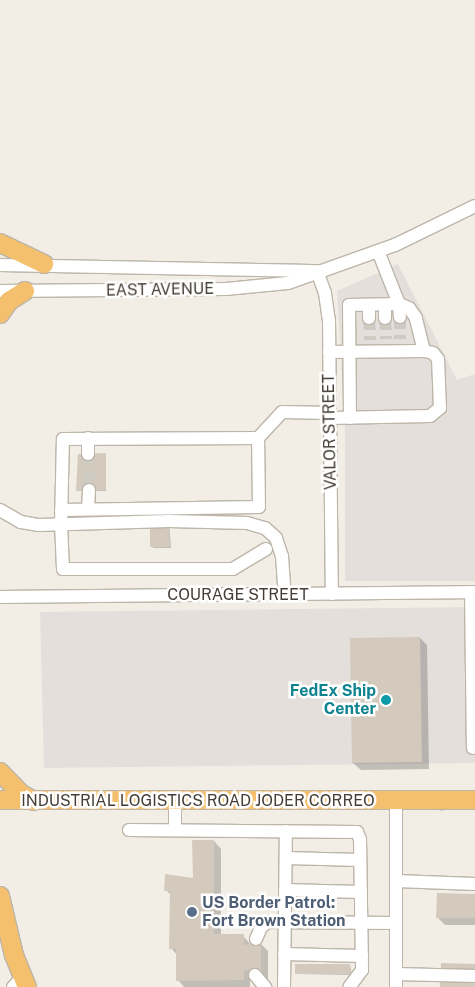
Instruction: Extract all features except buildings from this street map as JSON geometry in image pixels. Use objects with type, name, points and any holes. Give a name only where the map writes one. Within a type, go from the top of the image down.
[{"type":"highway","points":[[0,243],[44,264]]},
{"type":"highway","points":[[0,314],[9,301],[25,291]]},
{"type":"highway","points":[[0,772],[20,793],[35,801]]},
{"type":"highway","name":"INDUSTRIAL LOGISTICS ROAD JODER CORREO","points":[[0,800],[175,802],[475,800]]},
{"type":"highway","points":[[0,896],[21,984]]},
{"type":"street","name":"EAST AVENUE","points":[[0,291],[236,288],[288,283],[317,271],[378,251],[475,206]]},
{"type":"street","points":[[378,251],[390,288],[399,304],[400,317]]},
{"type":"street","name":"EAST AVENUE","points":[[0,265],[44,264],[317,271]]},
{"type":"street","name":"VALOR STREET","points":[[317,271],[328,304],[332,594]]},
{"type":"street","points":[[350,418],[349,305],[369,311],[385,311],[399,304],[409,308],[416,318],[424,351]]},
{"type":"street","points":[[61,510],[259,507],[258,438],[282,412],[350,418],[430,416],[437,412],[442,402],[438,359],[433,353],[400,345],[370,346],[350,352],[329,352]]},
{"type":"street","points":[[88,438],[88,454]]},
{"type":"street","points":[[258,438],[63,439],[61,524],[64,569],[233,568],[266,549]]},
{"type":"street","points":[[88,509],[89,490]]},
{"type":"street","points":[[0,510],[21,522],[61,524],[168,521],[247,523],[265,528],[276,538],[282,556],[285,595]]},
{"type":"street","points":[[472,748],[473,592]]},
{"type":"street","name":"COURAGE STREET","points":[[0,597],[473,592]]},
{"type":"street","points":[[175,802],[175,830]]},
{"type":"street","points":[[396,802],[396,987]]},
{"type":"street","points":[[129,830],[357,832],[360,860],[362,970],[349,987]]},
{"type":"street","points":[[284,987],[286,831]]},
{"type":"street","points":[[286,858],[360,860]]},
{"type":"street","points":[[396,881],[475,884]]},
{"type":"street","points":[[285,890],[360,892]]},
{"type":"street","points":[[256,940],[261,927],[268,922],[396,922]]},
{"type":"street","points":[[284,954],[362,956]]},
{"type":"street","points":[[396,974],[475,976]]},
{"type":"street","points":[[255,975],[264,987]]},
{"type":"shaded area","points":[[398,264],[457,380],[475,374],[475,581],[345,581],[345,426],[337,291]]},
{"type":"shaded area","points":[[475,607],[475,763],[44,768],[40,612]]},
{"type":"tunnel","points":[[400,317],[400,339]]},
{"type":"tunnel","points":[[369,318],[370,340]]},
{"type":"tunnel","points":[[385,318],[386,339]]},
{"type":"tunnel","points":[[88,454],[89,490]]},
{"type":"place","name":"FedEx Ship Center","points":[[386,700]]},
{"type":"place","name":"US Border Patrol: Fort Brown Station","points":[[192,912]]}]
